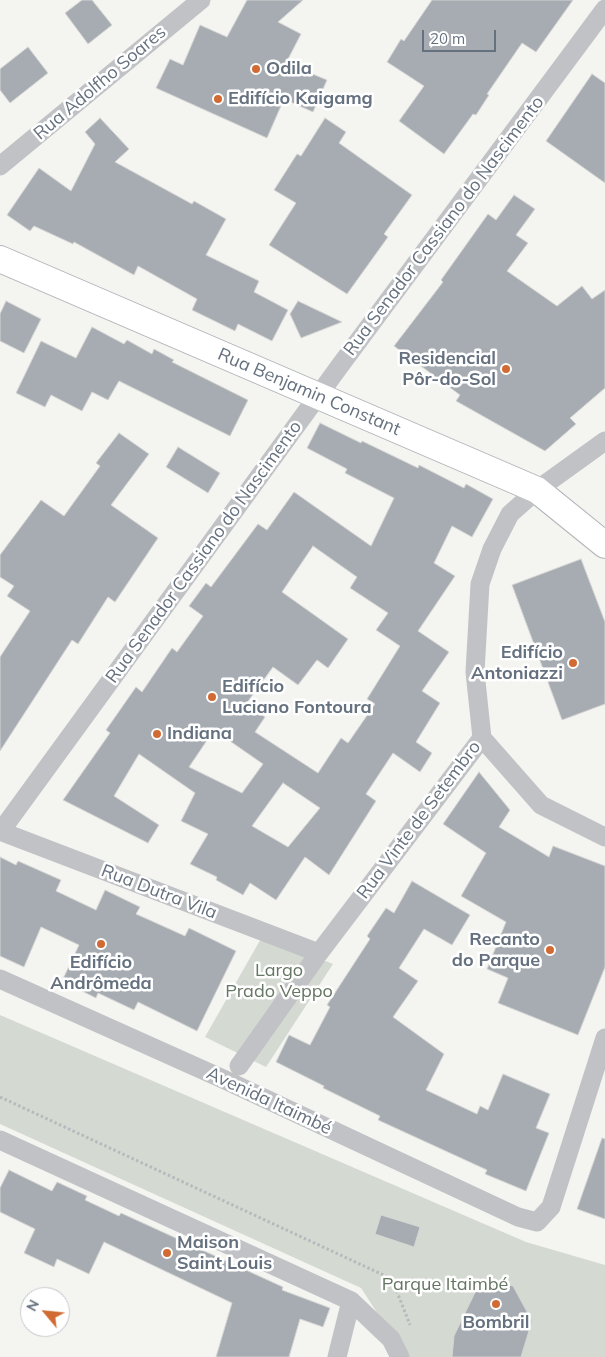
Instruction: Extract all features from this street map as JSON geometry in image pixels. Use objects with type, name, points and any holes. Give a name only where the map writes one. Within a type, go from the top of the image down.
[{"type":"street","name":"Rua Adolfho Soares","points":[[0,166],[201,0]]},
{"type":"street","name":"Rua Senador Cassiano do Nascimento","points":[[1,831],[605,9]]},
{"type":"street","name":"Rua Benjamin Constant","points":[[0,259],[537,490],[605,545]]},
{"type":"street","name":"Rua Vinte de Setembro","points":[[239,1066],[319,953],[482,738],[475,672],[480,584],[492,549],[510,514],[537,490],[605,441]]},
{"type":"street","points":[[482,738],[541,805],[605,837]]},
{"type":"street","name":"Rua Dutra Vila","points":[[1,831],[319,953]]},
{"type":"street","name":"Avenida Itaimbé","points":[[0,979],[223,1079],[518,1217],[537,1222],[550,1207],[605,1038]]},
{"type":"street","points":[[0,1140],[351,1301],[391,1340],[400,1357]]},
{"type":"street","points":[[337,1357],[351,1301]]},
{"type":"path","points":[[0,1096],[392,1279],[412,1331]]},
{"type":"green space","name":"Largo Prado Veppo","points":[[263,935],[333,964],[266,1067],[205,1037]]},
{"type":"green space","name":"Parque Itaimbé","points":[[0,1015],[526,1242],[605,1265],[605,1357],[406,1357],[361,1288],[0,1124]]},
{"type":"building","points":[[82,0],[92,0],[112,25],[88,44],[65,13]]},
{"type":"building","points":[[247,0],[303,0],[278,22],[301,34],[286,63],[327,80],[313,112],[284,99],[267,138],[156,88],[170,59],[183,65],[200,25],[227,37]]},
{"type":"building","points":[[432,0],[573,0],[536,52],[522,43],[487,94],[489,95],[476,115],[473,114],[444,154],[399,121],[424,86],[387,62],[401,39],[404,41]]},
{"type":"building","points":[[28,47],[48,73],[10,103],[0,90],[0,69]]},
{"type":"building","points":[[592,74],[605,83],[605,183],[546,141]]},
{"type":"building","points":[[100,118],[129,149],[115,162],[192,204],[194,201],[226,219],[206,255],[259,281],[254,292],[288,310],[272,341],[238,324],[235,331],[192,310],[197,299],[138,266],[134,275],[74,242],[73,244],[34,226],[30,231],[7,215],[39,168],[71,191],[95,144],[85,132]]},
{"type":"building","points":[[325,118],[346,132],[339,143],[412,195],[384,234],[388,237],[347,294],[269,245],[296,203],[274,190],[297,154],[301,156]]},
{"type":"building","points":[[514,195],[535,209],[516,235],[528,243],[507,271],[557,306],[582,286],[592,299],[605,290],[605,388],[570,418],[576,424],[545,451],[456,401],[460,395],[394,346],[443,282],[441,280],[488,214],[496,220]]},
{"type":"building","points":[[6,301],[41,319],[24,353],[0,341],[0,314]]},
{"type":"building","points":[[298,301],[342,322],[301,338],[290,314]]},
{"type":"building","points":[[92,327],[124,344],[127,340],[152,354],[154,349],[174,360],[172,362],[248,400],[230,436],[119,381],[108,400],[92,392],[82,411],[51,395],[45,407],[16,393],[41,341],[76,358]]},
{"type":"building","points":[[320,423],[418,468],[419,465],[464,488],[466,484],[493,499],[472,537],[452,526],[434,563],[455,576],[418,631],[449,652],[422,691],[440,703],[416,742],[432,753],[420,772],[393,753],[366,794],[376,801],[329,875],[305,857],[276,900],[250,883],[243,895],[216,880],[217,877],[190,864],[208,834],[181,821],[195,793],[139,754],[114,796],[159,825],[148,843],[63,800],[110,733],[106,730],[136,687],[142,692],[172,648],[177,652],[203,616],[189,606],[206,583],[211,587],[258,524],[267,530],[294,492],[371,546],[394,498],[345,473],[347,469],[307,448]],"holes":[[[313,546],[357,577],[350,588],[388,613],[376,630],[400,646],[367,699],[375,704],[348,743],[341,738],[318,773],[255,732],[265,717],[246,704],[273,667],[298,685],[317,660],[328,668],[348,639],[282,592]],[[214,730],[263,764],[242,793],[189,767]],[[283,783],[320,808],[288,847],[252,826]]]},
{"type":"building","points":[[119,433],[149,454],[111,505],[158,538],[115,602],[108,597],[78,644],[72,640],[0,751],[0,657],[30,611],[7,596],[14,586],[0,577],[0,555],[41,500],[64,516],[100,466],[96,463]]},
{"type":"building","points":[[178,447],[220,473],[208,493],[166,467]]},
{"type":"building","name":"Edifício Antoniazzi","points":[[581,559],[605,622],[605,704],[562,720],[512,585]]},
{"type":"building","points":[[479,772],[510,810],[499,827],[549,857],[553,846],[605,866],[605,967],[578,1035],[498,1003],[508,978],[487,969],[506,922],[461,896],[486,853],[443,824]]},
{"type":"building","points":[[0,857],[16,865],[18,861],[61,880],[56,891],[96,910],[105,890],[140,907],[136,914],[185,936],[189,928],[236,951],[197,1031],[138,1002],[134,1010],[98,993],[96,998],[62,981],[79,945],[41,927],[24,967],[0,956]]},
{"type":"building","points":[[412,881],[470,915],[452,945],[424,929],[399,968],[418,981],[393,1017],[444,1054],[426,1090],[477,1114],[480,1106],[488,1110],[503,1074],[550,1094],[536,1128],[549,1133],[526,1191],[485,1174],[487,1170],[378,1120],[380,1116],[276,1062],[289,1035],[310,1045],[330,1007],[327,1005],[370,939],[367,936],[386,908],[394,913]]},
{"type":"building","points":[[602,1138],[605,1139],[605,1219],[577,1209]]},
{"type":"building","points":[[9,1170],[52,1191],[57,1182],[87,1196],[85,1200],[119,1216],[121,1213],[283,1287],[282,1290],[330,1308],[323,1327],[300,1319],[289,1357],[216,1357],[232,1303],[104,1242],[89,1274],[57,1259],[54,1267],[24,1253],[35,1229],[0,1212],[0,1188]]},
{"type":"building","points":[[381,1215],[420,1227],[414,1247],[375,1234]]},
{"type":"building","name":"Bombril","points":[[481,1280],[513,1286],[532,1321],[521,1357],[452,1357],[454,1336]]},
{"type":"place","name":"Odila","points":[[256,69]]},
{"type":"place","name":"Edifício Kaigamg","points":[[218,99]]},
{"type":"place","name":"Residencial Pôr-do-Sol","points":[[506,369]]},
{"type":"place","name":"Edifício Antoniazzi","points":[[573,663]]},
{"type":"place","name":"Edifício Luciano Fontoura","points":[[212,697]]},
{"type":"place","name":"Indiana","points":[[157,734]]},
{"type":"place","name":"Edifício Andrômeda","points":[[101,944]]},
{"type":"place","name":"Recanto do Parque","points":[[550,950]]},
{"type":"place","name":"Maison Saint Louis","points":[[167,1253]]},
{"type":"place","name":"Bombril","points":[[496,1304]]}]
